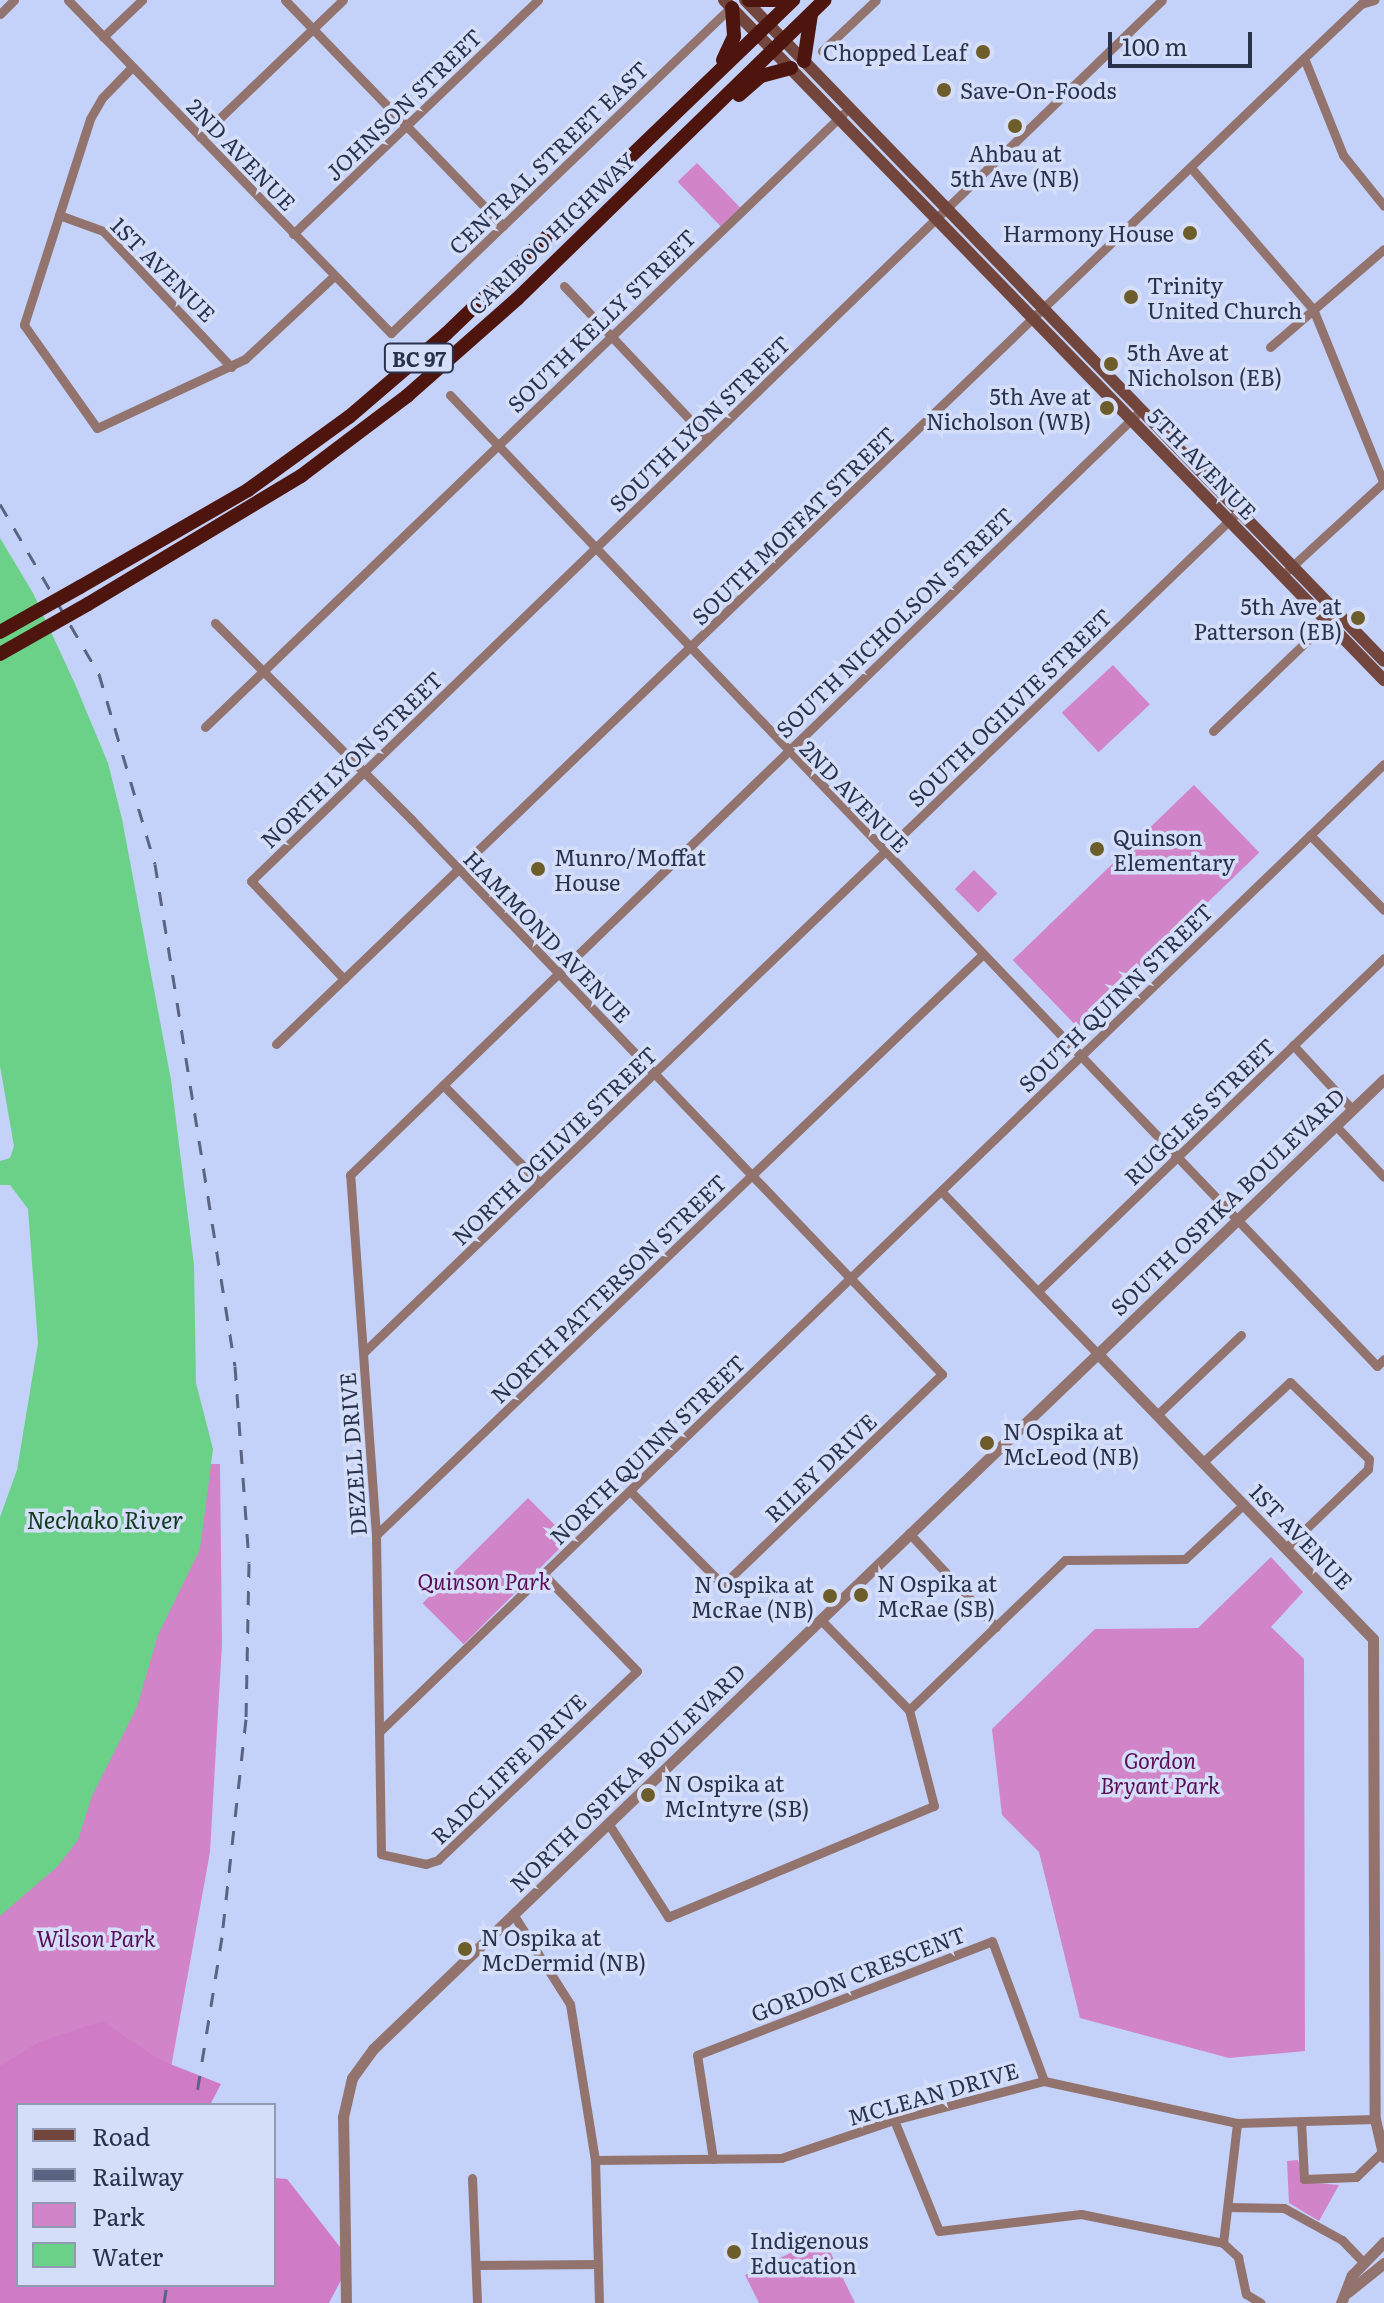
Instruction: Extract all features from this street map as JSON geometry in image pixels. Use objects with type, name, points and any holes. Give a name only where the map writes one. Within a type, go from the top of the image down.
[{"type":"highway","points":[[715,74],[731,46],[736,3],[780,0]]},
{"type":"highway","name":"CARIBOO HIGHWAY","points":[[0,654],[221,527],[363,431],[517,299],[627,192],[772,36],[793,0]]},
{"type":"highway","name":"CARIBOO HIGHWAY","points":[[0,632],[248,490],[349,417],[446,334],[715,74],[824,0]]},
{"type":"highway","points":[[627,192],[761,76],[797,65],[811,7]]},
{"type":"main road","name":"5TH AVENUE","points":[[736,3],[772,36],[840,118],[942,213],[1288,570],[1384,680]]},
{"type":"main road","name":"5TH AVENUE","points":[[797,65],[850,108],[942,213]]},
{"type":"main road","name":"5TH AVENUE","points":[[1332,617],[1384,661]]},
{"type":"street","points":[[0,14],[14,0]]},
{"type":"street","name":"2ND AVENUE","points":[[68,0],[333,277],[391,333]]},
{"type":"street","points":[[103,37],[142,0]]},
{"type":"street","points":[[285,0],[503,226]]},
{"type":"street","points":[[200,137],[343,0]]},
{"type":"street","name":"JOHNSON STREET","points":[[293,234],[538,0]]},
{"type":"street","points":[[822,51],[876,0]]},
{"type":"street","name":"SOUTH LYON STREET","points":[[476,663],[1162,0]]},
{"type":"street","name":"SOUTH MOFFAT STREET","points":[[276,1044],[1192,169],[1304,58],[1361,4],[1374,0]]},
{"type":"street","name":"CENTRAL STREET EAST","points":[[391,333],[736,3]]},
{"type":"street","points":[[1304,58],[1343,155],[1384,206]]},
{"type":"street","points":[[132,67],[90,119],[24,325],[97,428],[231,367],[333,277]]},
{"type":"street","name":"SOUTH KELLY STREET","points":[[205,727],[850,108]]},
{"type":"street","points":[[1192,169],[1313,309],[1384,483],[1288,570]]},
{"type":"street","name":"1ST AVENUE","points":[[59,215],[103,231],[231,367]]},
{"type":"street","points":[[1270,347],[1384,249]]},
{"type":"street","points":[[564,286],[708,439]]},
{"type":"street","name":"2ND AVENUE","points":[[450,395],[786,751],[1081,1054],[1377,1366],[1384,1359]]},
{"type":"street","name":"SOUTH NICHOLSON STREET","points":[[350,1175],[1137,414]]},
{"type":"street","name":"SOUTH OGILVIE STREET","points":[[770,963],[1234,515]]},
{"type":"street","points":[[1213,731],[1332,617]]},
{"type":"street","name":"HAMMOND AVENUE","points":[[215,623],[265,669],[851,1277]]},
{"type":"street","name":"NORTH LYON STREET","points":[[344,979],[251,881],[476,663]]},
{"type":"street","name":"SOUTH QUINN STREET","points":[[941,1191],[1384,764]]},
{"type":"street","points":[[1310,835],[1384,910]]},
{"type":"street","name":"NORTH PATTERSON STREET","points":[[376,1535],[983,954]]},
{"type":"street","name":"RUGGLES STREET","points":[[1038,1291],[1384,958]]},
{"type":"street","name":"NORTH OGILVIE STREET","points":[[364,1352],[770,963]]},
{"type":"street","points":[[1293,1045],[1352,1109]]},
{"type":"street","name":"SOUTH OSPIKA BOULEVARD","points":[[1097,1353],[1384,1079]]},
{"type":"street","points":[[443,1085],[540,1183]]},
{"type":"street","points":[[1335,1125],[1384,1177]]},
{"type":"street","name":"DEZELL DRIVE","points":[[350,1175],[376,1535],[379,1732]]},
{"type":"street","name":"1ST AVENUE","points":[[941,1191],[1373,1639],[1375,2119],[1382,2155]]},
{"type":"street","name":"NORTH QUINN STREET","points":[[379,1732],[941,1191]]},
{"type":"street","name":"RILEY DRIVE","points":[[630,1491],[723,1585],[942,1374],[851,1277]]},
{"type":"street","points":[[1157,1415],[1241,1335]]},
{"type":"street","name":"NORTH OSPIKA BOULEVARD","points":[[346,2303],[343,2117],[352,2078],[373,2049],[1097,1353]]},
{"type":"street","points":[[1203,1462],[1290,1382],[1369,1459],[1368,1469],[1286,1548]]},
{"type":"street","points":[[909,1710],[1065,1560],[1185,1559],[1244,1504]]},
{"type":"street","points":[[909,1533],[996,1627]]},
{"type":"street","name":"RADCLIFFE DRIVE","points":[[379,1732],[381,1854],[432,1863],[637,1671],[543,1574]]},
{"type":"street","points":[[608,1823],[668,1917],[934,1806],[909,1710],[820,1619]]},
{"type":"street","points":[[513,1914],[570,2004],[595,2160],[599,2303]]},
{"type":"street","name":"GORDON CRESCENT","points":[[713,2159],[697,2055],[992,1941],[1044,2081]]},
{"type":"street","name":"MCLEAN DRIVE","points":[[595,2160],[781,2158],[894,2120],[1044,2081],[1237,2123],[1375,2119]]},
{"type":"street","points":[[894,2120],[939,2231],[1081,2214],[1223,2243],[1238,2257],[1246,2294],[1261,2303]]},
{"type":"street","points":[[1301,2121],[1304,2179],[1356,2177],[1382,2155]]},
{"type":"street","points":[[1223,2243],[1237,2123]]},
{"type":"street","points":[[472,2178],[477,2303]]},
{"type":"street","points":[[1228,2207],[1284,2208],[1342,2240],[1363,2262]]},
{"type":"street","points":[[1341,2303],[1363,2262],[1384,2242]]},
{"type":"street","points":[[1348,2292],[1384,2263]]},
{"type":"street","points":[[476,2265],[598,2264]]},
{"type":"green space","points":[[697,163],[740,208],[721,226],[678,182]]},
{"type":"green space","points":[[1113,665],[1150,704],[1099,752],[1062,713]]},
{"type":"green space","points":[[1194,785],[1259,853],[1078,1028],[1013,960]]},
{"type":"green space","points":[[974,870],[997,893],[978,912],[955,889]]},
{"type":"green space","name":"Wilson Park","points":[[195,1464],[220,1464],[222,1644],[210,1852],[170,2073],[16,2103],[16,2287],[0,2303],[0,1820]]},
{"type":"green space","name":"Quinson Park","points":[[528,1498],[569,1539],[464,1644],[423,1603]]},
{"type":"green space","name":"Gordon Bryant Park","points":[[1271,1557],[1303,1592],[1271,1627],[1304,1659],[1305,2051],[1229,2058],[1080,2018],[1039,1852],[1002,1815],[992,1729],[1095,1629],[1198,1628]]},
{"type":"green space","points":[[1298,2160],[1304,2182],[1339,2185],[1319,2221],[1289,2203],[1287,2161]]},
{"type":"green space","points":[[823,2237],[855,2303],[759,2303],[745,2275]]},
{"type":"shaded area","points":[[102,2021],[160,2060],[221,2084],[211,2103],[16,2103],[16,2287],[276,2287],[276,2178],[287,2179],[351,2261],[329,2303],[0,2303],[0,2066],[39,2042]]},
{"type":"water","name":"Nechako River","points":[[0,538],[33,593],[75,684],[108,763],[122,819],[171,1080],[194,1265],[196,1383],[213,1449],[200,1549],[158,1635],[137,1707],[92,1796],[78,1840],[58,1866],[0,1916],[0,1517],[17,1470],[38,1343],[28,1209],[10,1185],[0,1185],[0,1161],[10,1158],[14,1146],[0,1066]]},
{"type":"railway","points":[[0,504],[99,674],[155,864],[235,1366],[249,1563],[246,1719],[222,1937],[195,2103]]},
{"type":"railway","points":[[164,2303],[167,2287]]},
{"type":"place","name":"Chopped Leaf","points":[[983,52]]},
{"type":"place","name":"Save-On-Foods","points":[[944,90]]},
{"type":"place","name":"Ahbau at 5th Ave (NB)","points":[[1015,126]]},
{"type":"place","name":"Harmony House","points":[[1190,233]]},
{"type":"place","name":"Trinity United Church","points":[[1131,297]]},
{"type":"place","name":"5th Ave at Nicholson (EB)","points":[[1111,364]]},
{"type":"place","name":"5th Ave at Nicholson (WB)","points":[[1107,408]]},
{"type":"place","name":"5th Ave at Patterson (EB)","points":[[1358,618]]},
{"type":"place","name":"Quinson Elementary","points":[[1097,849]]},
{"type":"place","name":"Munro/Moffat House","points":[[538,869]]},
{"type":"place","name":"N Ospika at McLeod (NB)","points":[[987,1443]]},
{"type":"place","name":"N Ospika at McRae (SB)","points":[[861,1595]]},
{"type":"place","name":"N Ospika at McRae (NB)","points":[[830,1596]]},
{"type":"place","name":"N Ospika at McIntyre (SB)","points":[[648,1795]]},
{"type":"place","name":"N Ospika at McDermid (NB)","points":[[465,1949]]},
{"type":"place","name":"Indigenous Education","points":[[734,2252]]}]
